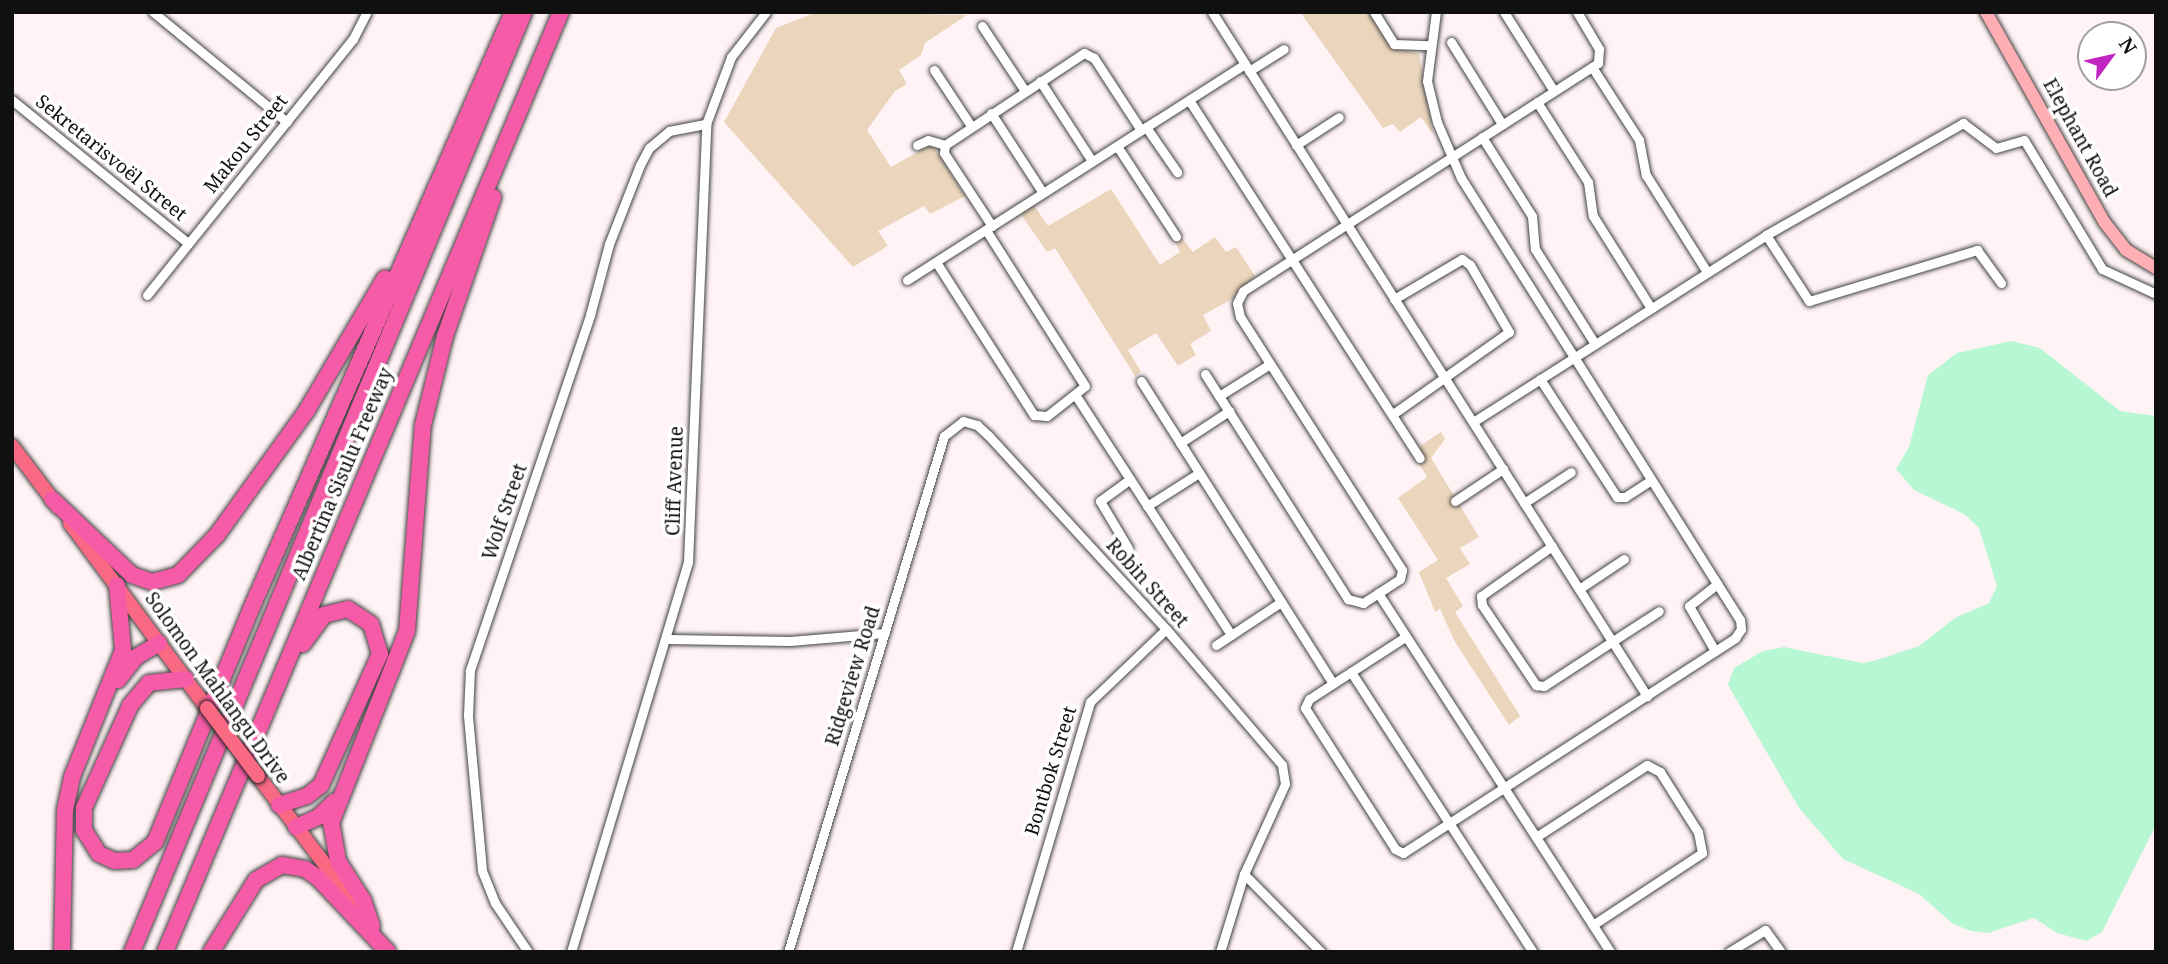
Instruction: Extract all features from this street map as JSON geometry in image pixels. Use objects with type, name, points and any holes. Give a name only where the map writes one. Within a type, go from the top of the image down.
[{"type":"highway","points":[[186,679],[149,683],[130,706],[84,808],[83,830],[99,854],[115,861],[133,860],[155,842],[251,609],[513,12]]},
{"type":"highway","name":"Albertina Sisulu Freeway","points":[[132,952],[524,12]]},
{"type":"highway","name":"Albertina Sisulu Freeway","points":[[166,952],[561,12]]},
{"type":"highway","points":[[52,499],[132,575],[161,581],[194,563],[264,471],[355,334],[474,102]]},
{"type":"highway","points":[[372,926],[363,900],[334,850],[331,823],[337,799],[386,692],[407,631],[423,425],[445,336],[520,108]]},
{"type":"highway","points":[[62,952],[65,810],[72,777],[123,650],[117,585]]},
{"type":"highway","points":[[173,952],[302,646],[324,615],[340,609],[359,612],[376,633],[378,664],[321,785],[307,796],[276,801]]},
{"type":"highway","points":[[96,719],[131,663],[159,643]]},
{"type":"highway","points":[[296,827],[318,817],[337,799]]},
{"type":"highway","points":[[211,952],[256,880],[282,864],[305,869],[317,877],[389,952]]},
{"type":"main road","name":"Solomon Mahlangu Drive","points":[[12,446],[389,952]]},
{"type":"street","points":[[153,12],[287,122]]},
{"type":"street","name":"Makou Street","points":[[147,295],[353,39],[367,12]]},
{"type":"street","name":"Cliff Avenue","points":[[571,952],[668,639],[690,542],[706,124],[731,57],[766,12]]},
{"type":"street","points":[[1212,12],[1647,696]]},
{"type":"street","points":[[1374,12],[1394,44],[1429,45]]},
{"type":"street","points":[[1428,12],[1431,26]]},
{"type":"street","points":[[1405,637],[1309,699],[1305,708],[1395,849],[1408,852],[1735,638],[1741,624],[1451,157],[1427,81],[1431,26],[1436,12]]},
{"type":"street","points":[[1504,12],[1554,91]]},
{"type":"street","points":[[1205,374],[1348,599],[1358,605],[1400,579],[1402,570],[1240,317],[1237,303],[1243,291],[1592,67],[1601,58],[1599,49],[1577,12]]},
{"type":"street","name":"Elephant Road","points":[[1986,12],[2105,223],[2126,250],[2156,268]]},
{"type":"street","points":[[982,26],[1025,91]]},
{"type":"street","points":[[1451,43],[1502,124]]},
{"type":"street","points":[[907,280],[1189,100],[1284,49]]},
{"type":"street","points":[[936,262],[1034,415],[1047,416],[1086,386],[944,153],[945,145],[1084,53],[1091,55],[1177,173]]},
{"type":"street","points":[[1592,67],[1639,140],[1646,175],[1707,272]]},
{"type":"street","points":[[934,70],[971,126]]},
{"type":"street","points":[[1040,81],[1092,162]]},
{"type":"street","name":"Sekretarisvoël Street","points":[[12,100],[188,243]]},
{"type":"street","points":[[1189,100],[1420,458]]},
{"type":"street","points":[[1537,102],[1588,182],[1593,216],[1651,308]]},
{"type":"street","points":[[991,113],[1044,193]]},
{"type":"street","points":[[1297,145],[1339,117]]},
{"type":"street","points":[[1473,422],[1766,234],[1963,123],[1996,148],[2024,140],[2102,269],[2156,295]]},
{"type":"street","name":"Wolf Street","points":[[528,952],[491,895],[482,870],[468,715],[470,670],[590,315],[609,244],[640,165],[649,148],[669,131],[706,124]]},
{"type":"street","points":[[1482,137],[1532,216],[1535,249],[1595,344]]},
{"type":"street","points":[[917,145],[928,140],[945,145]]},
{"type":"street","points":[[1117,146],[1176,236]]},
{"type":"street","points":[[1766,234],[1809,301],[1977,250],[2001,284]]},
{"type":"street","points":[[1393,414],[1509,332],[1470,265],[1457,261],[1394,299]]},
{"type":"street","points":[[1219,396],[1270,364]]},
{"type":"street","points":[[1540,379],[1616,497],[1626,497],[1650,481]]},
{"type":"street","points":[[1140,382],[1333,683]]},
{"type":"street","points":[[1076,396],[1231,635]]},
{"type":"street","points":[[1180,443],[1229,411]]},
{"type":"street","name":"Robin Street","points":[[963,421],[978,425],[989,436],[1166,629],[1275,753],[1285,784],[1244,874]]},
{"type":"street","name":"Ridgeview Road","points":[[788,952],[944,436],[963,421]]},
{"type":"street","points":[[1455,501],[1503,469]]},
{"type":"street","points":[[1524,503],[1570,472]]},
{"type":"street","points":[[1147,506],[1199,473]]},
{"type":"street","points":[[1128,548],[1100,501],[1130,479]]},
{"type":"street","points":[[1552,546],[1487,588],[1482,605],[1536,685],[1544,686],[1660,611]]},
{"type":"street","points":[[1579,589],[1624,559]]},
{"type":"street","points":[[1715,651],[1689,606],[1717,584]]},
{"type":"street","points":[[1378,593],[1610,952]]},
{"type":"street","points":[[1216,645],[1281,602]]},
{"type":"street","name":"Bontbok Street","points":[[1016,952],[1090,702],[1166,629]]},
{"type":"street","points":[[668,639],[790,640],[885,634]]},
{"type":"street","points":[[1351,672],[1533,952]]},
{"type":"street","points":[[1536,837],[1647,765],[1660,772],[1698,832],[1702,853],[1593,925]]},
{"type":"street","points":[[1220,952],[1244,874],[1321,952]]},
{"type":"street","points":[[1729,952],[1765,930],[1780,952]]},
{"type":"shaded area","points":[[817,12],[967,15],[925,43],[921,55],[899,70],[907,84],[895,91],[867,130],[891,167],[932,144],[965,196],[930,214],[924,206],[878,231],[888,246],[853,267],[724,122],[776,28]]},
{"type":"shaded area","points":[[1300,12],[1369,12],[1391,47],[1419,54],[1433,134],[1421,117],[1400,132],[1393,124],[1383,128]]},
{"type":"shaded area","points":[[1111,189],[1160,265],[1180,252],[1175,241],[1181,237],[1193,252],[1215,237],[1226,252],[1236,247],[1255,276],[1232,299],[1203,315],[1211,331],[1190,344],[1196,355],[1178,366],[1156,333],[1128,350],[1141,372],[1135,376],[1055,248],[1047,252],[1020,213],[1033,204],[1048,226]]},
{"type":"shaded area","points":[[2011,341],[2040,348],[2120,411],[2156,416],[2156,825],[2102,932],[2086,941],[2057,933],[2034,918],[1988,933],[1971,931],[1953,924],[1919,894],[1843,859],[1799,808],[1728,685],[1734,668],[1763,651],[1784,647],[1862,663],[1874,661],[1919,646],[1955,618],[1989,603],[1997,586],[1979,528],[1964,514],[1914,490],[1896,469],[1909,447],[1928,375],[1957,353]]},
{"type":"shaded area","points":[[1441,432],[1445,439],[1431,458],[1479,537],[1460,548],[1470,564],[1446,578],[1463,606],[1455,612],[1520,716],[1509,725],[1455,642],[1440,609],[1435,612],[1419,572],[1438,560],[1398,498],[1427,477],[1417,460],[1421,445]]}]
